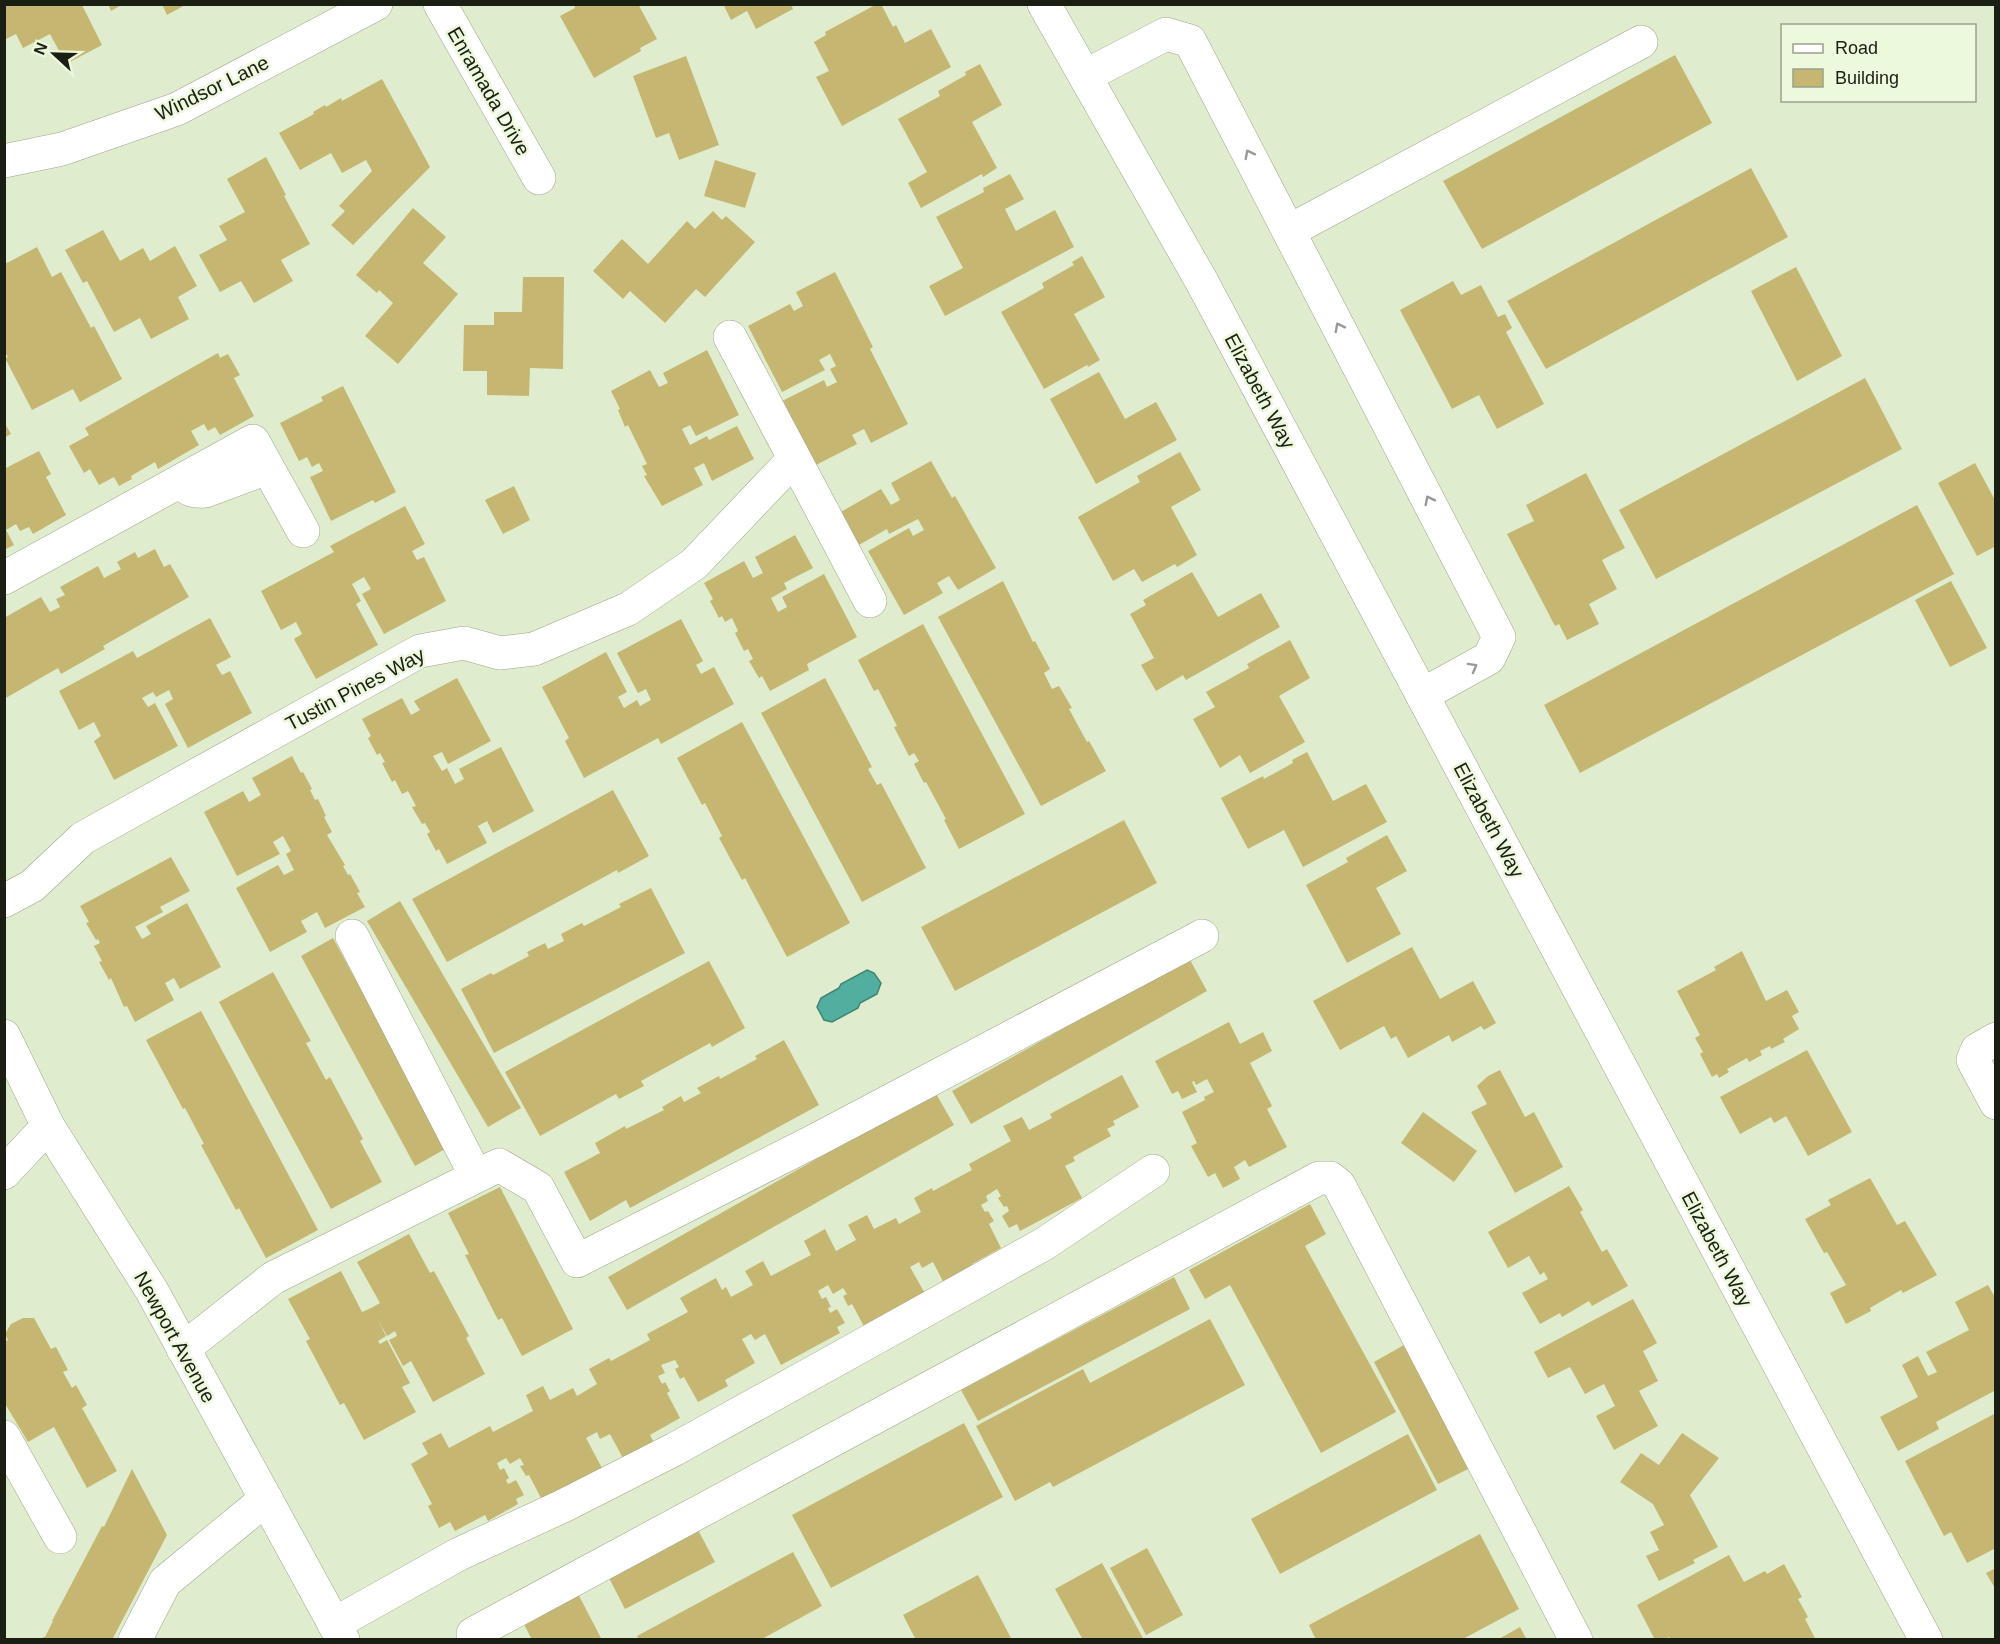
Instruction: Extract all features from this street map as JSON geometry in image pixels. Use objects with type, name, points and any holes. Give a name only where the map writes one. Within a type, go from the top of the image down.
[{"type":"street","name":"Windsor Lane","points":[[4,161],[62,149],[177,109],[376,4]]},
{"type":"street","name":"Enramada Drive","points":[[440,4],[539,178]]},
{"type":"street","name":"Elizabeth Way","points":[[1044,4],[1202,282],[1926,1640]]},
{"type":"street","points":[[1085,76],[1166,34],[1190,41],[1499,636],[1489,658],[1422,695]]},
{"type":"street","points":[[1289,231],[1641,42]]},
{"type":"street","points":[[730,337],[870,601]]},
{"type":"street","name":"Tustin Pines Way","points":[[4,901],[32,886],[83,838],[420,651],[464,643],[500,653],[534,649],[628,609],[694,564],[794,459]]},
{"type":"street","points":[[4,578],[180,482],[194,492],[205,491],[267,468],[303,531]]},
{"type":"street","points":[[352,936],[476,1176]]},
{"type":"street","points":[[183,1349],[273,1278],[499,1165],[538,1188],[577,1261],[816,1140],[1202,936]]},
{"type":"street","name":"Newport Avenue","points":[[4,1036],[48,1126],[152,1291],[339,1632]]},
{"type":"street","points":[[1984,1050],[1995,1103]]},
{"type":"street","points":[[4,1173],[48,1126]]},
{"type":"street","points":[[339,1632],[459,1554],[563,1506],[675,1449],[1044,1244],[1153,1171]]},
{"type":"street","points":[[481,1632],[1319,1178],[1330,1178],[1340,1185],[1576,1640]]},
{"type":"street","points":[[4,1437],[60,1537]]},
{"type":"street","points":[[135,1640],[165,1582],[266,1499]]},
{"type":"water","points":[[867,970],[874,973],[881,983],[877,994],[860,1003],[858,1008],[832,1022],[824,1020],[817,1007],[821,998]]},
{"type":"building","points":[[108,4],[123,4],[111,11]]},
{"type":"building","points":[[162,4],[187,4],[167,15]]},
{"type":"building","points":[[574,4],[638,4],[657,39],[594,78],[560,16],[575,8]]},
{"type":"building","points":[[723,4],[791,4],[793,9],[756,29],[747,11],[731,20]]},
{"type":"building","points":[[881,4],[893,27],[896,25],[905,43],[931,29],[951,67],[842,126],[816,77],[829,71],[814,42],[826,35],[825,32]]},
{"type":"building","points":[[4,5],[82,5],[102,45],[66,64],[50,34],[23,48],[16,34],[4,40]]},
{"type":"building","points":[[1675,55],[1712,123],[1482,249],[1443,181]]},
{"type":"building","points":[[686,56],[719,145],[679,160],[669,133],[656,138],[633,76]]},
{"type":"building","points":[[980,64],[1002,105],[972,122],[997,168],[921,208],[908,183],[927,172],[898,119],[940,96],[938,91]]},
{"type":"building","points":[[382,79],[430,167],[353,245],[331,225],[345,211],[339,206],[372,171],[366,160],[342,173],[331,153],[300,170],[279,133],[314,114],[313,112],[325,105],[326,107],[341,98],[342,101]]},
{"type":"building","points":[[266,157],[310,244],[281,260],[293,281],[254,303],[241,281],[220,292],[199,255],[227,240],[219,226],[245,212],[227,179]]},
{"type":"building","points":[[715,160],[756,173],[745,208],[704,196]]},
{"type":"building","points":[[1751,168],[1788,237],[1546,369],[1507,301]]},
{"type":"building","points":[[1010,174],[1024,199],[1005,209],[1016,231],[1055,210],[1074,247],[945,316],[929,286],[963,268],[936,217],[984,192],[983,188]]},
{"type":"building","points":[[413,208],[446,237],[423,263],[458,294],[398,364],[365,336],[393,303],[379,290],[377,293],[356,275]]},
{"type":"building","points":[[713,211],[722,220],[726,216],[755,242],[705,297],[696,289],[665,323],[630,291],[623,299],[593,271],[622,239],[648,264],[687,221],[695,229]]},
{"type":"building","points":[[103,230],[120,261],[143,248],[150,261],[175,246],[197,286],[178,297],[189,319],[151,339],[140,318],[114,332],[87,281],[83,283],[65,250]]},
{"type":"building","points":[[37,247],[52,277],[61,272],[91,328],[94,326],[122,379],[80,402],[73,389],[32,410],[5,358],[8,357],[4,351],[4,258],[7,263]]},
{"type":"building","points":[[1082,256],[1105,297],[1074,314],[1100,360],[1044,389],[1001,312],[1044,288],[1042,283],[1074,265],[1072,262]]},
{"type":"building","points":[[1796,267],[1842,356],[1797,381],[1751,291]]},
{"type":"building","points":[[835,272],[908,424],[871,443],[864,429],[852,435],[857,444],[814,466],[780,402],[824,380],[827,387],[837,382],[830,369],[836,366],[830,354],[819,360],[825,370],[782,392],[748,326],[790,304],[794,311],[803,306],[796,292]]},
{"type":"building","points":[[523,277],[564,277],[563,369],[530,368],[529,396],[487,395],[487,371],[463,371],[464,325],[494,325],[494,312],[522,312]]},
{"type":"building","points":[[1453,281],[1461,295],[1481,285],[1498,317],[1505,314],[1512,328],[1506,332],[1544,404],[1497,429],[1479,395],[1452,409],[1400,310]]},
{"type":"building","points":[[707,350],[739,415],[696,436],[690,425],[682,429],[690,445],[707,436],[709,440],[737,426],[754,459],[712,481],[704,463],[694,468],[703,485],[662,506],[644,476],[647,475],[642,466],[647,464],[628,425],[625,427],[618,410],[620,409],[611,391],[650,370],[659,387],[668,383],[663,373]]},
{"type":"building","points":[[218,353],[220,358],[228,354],[240,375],[234,378],[254,416],[220,435],[215,427],[208,431],[204,424],[191,431],[199,445],[158,469],[155,462],[119,486],[114,477],[99,485],[90,469],[84,473],[69,446],[89,435],[85,428]]},
{"type":"building","points":[[1099,372],[1125,419],[1156,402],[1177,440],[1096,484],[1050,399]]},
{"type":"building","points":[[1865,378],[1902,449],[1656,579],[1619,510]]},
{"type":"building","points":[[343,386],[396,492],[375,503],[373,500],[331,521],[310,477],[323,471],[319,463],[312,467],[307,457],[299,461],[280,423],[323,401],[321,397]]},
{"type":"building","points":[[4,422],[11,434],[4,438]]},
{"type":"building","points":[[39,451],[51,474],[46,477],[66,515],[33,534],[29,527],[20,531],[16,524],[6,530],[14,545],[4,550],[4,469]]},
{"type":"building","points":[[1180,452],[1201,490],[1171,507],[1197,555],[1177,567],[1175,564],[1142,582],[1134,569],[1113,581],[1078,517],[1140,482],[1137,476]]},
{"type":"building","points":[[931,461],[952,498],[955,496],[996,568],[958,590],[949,576],[937,583],[943,593],[904,615],[868,551],[909,528],[913,536],[924,530],[918,519],[889,534],[887,529],[857,546],[839,513],[881,489],[891,505],[900,500],[891,483]]},
{"type":"building","points":[[1975,463],[1996,502],[1996,546],[1977,556],[1938,483]]},
{"type":"building","points":[[1586,473],[1625,548],[1602,560],[1617,589],[1589,604],[1599,624],[1567,640],[1559,624],[1555,626],[1507,534],[1534,521],[1526,505]]},
{"type":"building","points":[[514,486],[530,520],[503,534],[485,500]]},
{"type":"building","points":[[1917,505],[1954,574],[1580,773],[1544,705]]},
{"type":"building","points":[[405,506],[425,544],[412,551],[417,560],[424,557],[446,601],[384,634],[362,594],[371,589],[364,577],[352,584],[361,601],[356,604],[378,645],[316,679],[294,639],[302,634],[296,622],[281,630],[261,591],[334,552],[330,546]]},
{"type":"building","points":[[795,535],[813,568],[784,583],[787,589],[771,598],[778,612],[787,607],[782,597],[824,574],[857,637],[807,664],[809,670],[770,691],[762,676],[759,678],[749,661],[753,659],[748,649],[744,651],[735,633],[738,631],[732,618],[725,622],[722,616],[719,618],[710,601],[713,599],[704,583],[744,561],[753,578],[763,573],[755,557]]},
{"type":"building","points":[[155,549],[164,567],[170,564],[189,597],[103,646],[105,649],[61,674],[58,668],[4,699],[4,618],[41,597],[50,612],[60,607],[56,599],[65,595],[60,587],[98,566],[104,578],[121,569],[117,562],[135,552],[138,558]]},
{"type":"building","points":[[1192,572],[1218,617],[1261,593],[1280,627],[1186,680],[1183,675],[1156,691],[1141,665],[1154,658],[1130,614],[1146,605],[1143,600]]},
{"type":"building","points":[[1003,581],[1033,642],[1035,641],[1050,669],[1044,673],[1052,689],[1059,686],[1087,742],[1089,741],[1106,771],[1041,806],[938,617]]},
{"type":"building","points":[[1951,581],[1987,648],[1950,667],[1915,600]]},
{"type":"building","points":[[210,618],[231,657],[216,665],[222,675],[230,671],[252,713],[188,748],[165,704],[173,699],[169,690],[156,697],[153,692],[142,698],[148,707],[155,703],[178,746],[114,780],[94,741],[101,736],[94,722],[79,730],[59,691],[133,651],[137,658]]},
{"type":"building","points":[[681,619],[703,661],[696,665],[701,674],[714,667],[734,704],[661,744],[658,738],[584,778],[565,741],[569,738],[542,687],[606,652],[627,692],[618,697],[624,708],[637,700],[640,706],[651,700],[646,689],[638,693],[617,653]]},
{"type":"building","points":[[923,624],[1025,814],[959,849],[944,820],[946,819],[914,764],[919,761],[914,753],[909,756],[878,689],[874,691],[858,660]]},
{"type":"building","points":[[1290,640],[1310,678],[1279,696],[1305,742],[1250,773],[1240,755],[1220,768],[1193,719],[1215,707],[1206,692],[1249,668],[1247,664]]},
{"type":"building","points":[[457,678],[491,741],[448,764],[442,752],[433,756],[442,771],[447,768],[455,784],[464,779],[459,769],[501,747],[534,811],[493,833],[487,821],[478,826],[487,843],[447,864],[439,849],[436,851],[427,834],[430,832],[425,823],[422,824],[412,807],[416,806],[408,791],[402,794],[395,780],[392,782],[382,763],[385,762],[380,753],[377,755],[368,738],[371,736],[362,719],[402,698],[411,715],[420,710],[414,701]]},
{"type":"building","points":[[825,678],[872,767],[868,769],[877,785],[881,783],[926,868],[862,902],[761,713]]},
{"type":"building","points":[[742,722],[850,923],[787,957],[745,878],[742,880],[719,838],[722,836],[705,803],[702,805],[677,758]]},
{"type":"building","points":[[1307,752],[1333,801],[1366,784],[1387,822],[1303,867],[1284,830],[1248,849],[1221,798],[1263,776],[1264,779],[1293,763],[1292,760]]},
{"type":"building","points":[[292,756],[312,789],[310,790],[315,800],[318,799],[332,832],[327,835],[345,865],[343,866],[348,875],[350,874],[360,892],[357,893],[365,907],[325,928],[317,912],[301,921],[307,932],[270,952],[236,888],[278,865],[284,875],[294,870],[286,854],[291,851],[283,836],[273,842],[280,854],[237,876],[204,812],[243,791],[249,802],[261,795],[252,778]]},
{"type":"building","points":[[613,790],[649,856],[618,873],[617,870],[447,962],[412,899]]},
{"type":"building","points":[[1124,820],[1157,883],[955,991],[921,927]]},
{"type":"building","points":[[1387,835],[1407,871],[1376,888],[1401,934],[1347,963],[1306,885],[1348,862],[1346,858]]},
{"type":"building","points":[[171,857],[190,891],[160,907],[163,912],[135,927],[142,939],[151,934],[146,926],[187,903],[221,967],[180,989],[174,978],[165,983],[174,1000],[135,1022],[127,1006],[124,1007],[111,978],[109,980],[99,962],[102,961],[94,946],[100,943],[86,923],[89,922],[80,906]]},
{"type":"building","points":[[651,888],[685,953],[494,1053],[461,989],[529,956],[527,952],[545,943],[548,949],[564,941],[561,934],[582,923],[584,926],[621,907],[619,904]]},
{"type":"building","points":[[400,901],[521,1108],[488,1127],[367,921]]},
{"type":"building","points":[[333,938],[447,1148],[415,1166],[301,956]]},
{"type":"building","points":[[1412,947],[1440,999],[1473,981],[1496,1023],[1484,1030],[1481,1026],[1452,1042],[1449,1035],[1408,1058],[1396,1036],[1391,1039],[1384,1026],[1340,1050],[1313,1001]]},
{"type":"building","points":[[1742,951],[1766,1001],[1787,990],[1799,1012],[1792,1016],[1799,1029],[1783,1039],[1785,1042],[1771,1049],[1770,1046],[1760,1051],[1762,1055],[1749,1062],[1747,1058],[1727,1069],[1729,1072],[1719,1078],[1717,1074],[1712,1077],[1700,1054],[1703,1052],[1695,1038],[1700,1035],[1677,991],[1716,970],[1714,967]]},
{"type":"building","points":[[1189,958],[1207,991],[971,1124],[952,1091]]},
{"type":"building","points":[[709,961],[745,1028],[712,1047],[710,1043],[641,1081],[644,1086],[619,1099],[616,1094],[540,1136],[505,1072]]},
{"type":"building","points":[[273,972],[311,1041],[306,1043],[326,1080],[330,1077],[363,1139],[360,1141],[382,1182],[331,1209],[219,1002]]},
{"type":"building","points":[[201,1011],[318,1230],[266,1258],[239,1208],[236,1210],[201,1145],[204,1144],[185,1108],[183,1109],[146,1040]]},
{"type":"building","points":[[1229,1022],[1240,1044],[1263,1032],[1272,1051],[1250,1063],[1272,1106],[1267,1109],[1287,1147],[1249,1167],[1245,1160],[1234,1167],[1240,1179],[1223,1188],[1215,1173],[1208,1177],[1191,1146],[1197,1143],[1182,1112],[1205,1100],[1204,1097],[1214,1092],[1207,1079],[1196,1085],[1194,1081],[1192,1082],[1197,1092],[1182,1099],[1178,1091],[1172,1094],[1155,1061]]},
{"type":"building","points":[[784,1040],[819,1105],[630,1208],[626,1200],[590,1221],[564,1172],[600,1153],[595,1143],[625,1126],[626,1129],[664,1110],[662,1107],[681,1096],[684,1102],[701,1093],[697,1088],[719,1076],[720,1079],[757,1059],[755,1056]]},
{"type":"building","points":[[1807,1050],[1852,1132],[1808,1156],[1786,1116],[1774,1123],[1771,1117],[1740,1134],[1720,1097]]},
{"type":"building","points":[[1500,1070],[1525,1117],[1534,1112],[1563,1167],[1515,1193],[1471,1112],[1487,1104],[1477,1086],[1488,1076]]},
{"type":"building","points":[[1122,1075],[1139,1107],[1113,1121],[1115,1125],[1107,1129],[1111,1136],[1073,1157],[1075,1161],[1065,1166],[1082,1198],[1020,1231],[1017,1224],[1009,1228],[1002,1216],[1009,1211],[998,1198],[1001,1196],[997,1189],[986,1196],[988,1201],[981,1205],[994,1221],[989,1224],[1001,1248],[972,1264],[979,1277],[949,1293],[933,1262],[922,1268],[919,1262],[910,1267],[927,1297],[866,1330],[852,1304],[848,1306],[843,1296],[847,1294],[843,1288],[833,1294],[828,1285],[818,1291],[822,1299],[826,1297],[831,1307],[828,1308],[830,1313],[837,1309],[845,1323],[837,1327],[840,1333],[781,1365],[765,1334],[755,1340],[751,1334],[742,1339],[755,1363],[725,1380],[728,1386],[698,1402],[684,1377],[680,1379],[675,1369],[679,1367],[675,1360],[661,1365],[665,1373],[658,1376],[662,1384],[665,1382],[670,1391],[667,1393],[680,1418],[650,1435],[657,1448],[626,1464],[610,1434],[600,1439],[597,1432],[586,1438],[602,1468],[542,1500],[529,1475],[526,1476],[520,1466],[524,1465],[520,1458],[510,1464],[506,1458],[497,1463],[500,1470],[504,1468],[509,1478],[506,1480],[508,1484],[516,1480],[524,1495],[516,1499],[518,1504],[488,1521],[485,1515],[455,1531],[450,1522],[439,1528],[428,1506],[432,1504],[411,1464],[428,1454],[422,1443],[441,1433],[449,1448],[490,1426],[493,1432],[533,1411],[526,1395],[543,1386],[550,1400],[573,1388],[577,1396],[597,1384],[589,1369],[609,1358],[611,1361],[650,1340],[647,1334],[688,1312],[680,1298],[716,1278],[722,1290],[726,1287],[731,1297],[753,1285],[745,1271],[763,1261],[771,1276],[811,1255],[804,1241],[825,1229],[836,1251],[856,1240],[848,1225],[867,1215],[874,1229],[896,1218],[899,1224],[921,1212],[914,1198],[932,1188],[933,1191],[972,1170],[969,1164],[1011,1141],[1003,1126],[1022,1117],[1029,1130],[1052,1118],[1050,1114]]},
{"type":"building","points":[[935,1092],[954,1125],[627,1310],[608,1277]]},
{"type":"building","points":[[1423,1112],[1477,1151],[1454,1182],[1401,1143]]},
{"type":"building","points":[[1870,1178],[1897,1225],[1905,1221],[1937,1275],[1903,1293],[1901,1290],[1870,1308],[1871,1311],[1846,1324],[1830,1293],[1846,1285],[1827,1252],[1824,1253],[1805,1219],[1831,1205],[1828,1200]]},
{"type":"building","points":[[1569,1186],[1602,1252],[1607,1249],[1628,1286],[1592,1306],[1589,1301],[1562,1317],[1560,1313],[1540,1324],[1522,1293],[1548,1279],[1544,1272],[1540,1275],[1529,1256],[1508,1268],[1488,1232]]},
{"type":"building","points":[[500,1187],[573,1329],[522,1356],[502,1318],[498,1320],[465,1255],[469,1254],[448,1213]]},
{"type":"building","points":[[1310,1204],[1326,1234],[1305,1246],[1396,1412],[1321,1453],[1230,1285],[1205,1299],[1189,1270]]},
{"type":"building","points":[[409,1234],[430,1273],[434,1271],[469,1336],[466,1338],[485,1374],[433,1402],[411,1361],[403,1366],[389,1340],[397,1336],[395,1331],[387,1336],[378,1320],[386,1336],[378,1341],[380,1344],[387,1340],[410,1383],[402,1387],[416,1412],[364,1440],[344,1403],[340,1405],[306,1341],[310,1339],[288,1299],[341,1271],[362,1312],[371,1308],[380,1303],[357,1262]]},
{"type":"building","points":[[1174,1277],[1190,1309],[978,1421],[961,1390]]},
{"type":"building","points":[[1988,1285],[1996,1299],[1996,1390],[1936,1422],[1939,1429],[1898,1451],[1880,1417],[1918,1397],[1902,1365],[1918,1356],[1928,1376],[1937,1372],[1926,1352],[1969,1330],[1955,1302]]},
{"type":"building","points":[[1633,1299],[1657,1343],[1643,1351],[1658,1381],[1639,1391],[1658,1426],[1614,1450],[1596,1416],[1615,1406],[1604,1384],[1585,1394],[1570,1367],[1548,1378],[1534,1352]]},
{"type":"building","points":[[23,1318],[34,1318],[51,1349],[56,1347],[68,1370],[63,1372],[72,1388],[76,1385],[87,1405],[82,1408],[117,1471],[87,1488],[54,1427],[28,1442],[4,1402],[4,1342],[8,1340],[5,1334],[11,1324]]},
{"type":"building","points":[[1210,1319],[1245,1385],[1053,1487],[1050,1482],[1015,1501],[976,1426],[1083,1369],[1090,1383]]},
{"type":"building","points":[[1404,1345],[1470,1468],[1438,1484],[1374,1362]]},
{"type":"building","points":[[1996,1413],[1996,1548],[1967,1563],[1951,1532],[1944,1536],[1905,1461]]},
{"type":"building","points":[[964,1423],[1003,1497],[831,1588],[792,1515]]},
{"type":"building","points":[[1682,1433],[1719,1458],[1690,1495],[1718,1547],[1693,1560],[1695,1563],[1659,1581],[1646,1556],[1659,1550],[1650,1532],[1664,1525],[1653,1504],[1620,1482],[1641,1453],[1659,1465]]},
{"type":"building","points":[[1408,1434],[1437,1490],[1280,1574],[1251,1519]]},
{"type":"building","points":[[132,1469],[167,1535],[112,1640],[42,1640],[102,1526],[104,1527]]},
{"type":"building","points":[[698,1530],[715,1562],[625,1609],[609,1578]]},
{"type":"building","points":[[1480,1534],[1519,1609],[1461,1640],[1316,1640],[1309,1625]]},
{"type":"building","points":[[1147,1548],[1183,1615],[1146,1635],[1110,1568]]},
{"type":"building","points":[[793,1552],[822,1606],[760,1640],[639,1640],[637,1636]]},
{"type":"building","points":[[1729,1555],[1744,1582],[1765,1571],[1767,1574],[1784,1564],[1802,1597],[1798,1599],[1808,1617],[1805,1619],[1816,1640],[1671,1640],[1669,1637],[1664,1640],[1655,1640],[1637,1605]]},
{"type":"building","points":[[1102,1563],[1144,1640],[1083,1640],[1055,1589]]},
{"type":"building","points":[[1996,1568],[1996,1590],[1986,1573]]},
{"type":"building","points":[[978,1575],[1012,1640],[916,1640],[903,1615]]},
{"type":"building","points":[[576,1590],[602,1640],[532,1640],[522,1620]]},
{"type":"building","points":[[1520,1627],[1527,1640],[1497,1640]]}]
